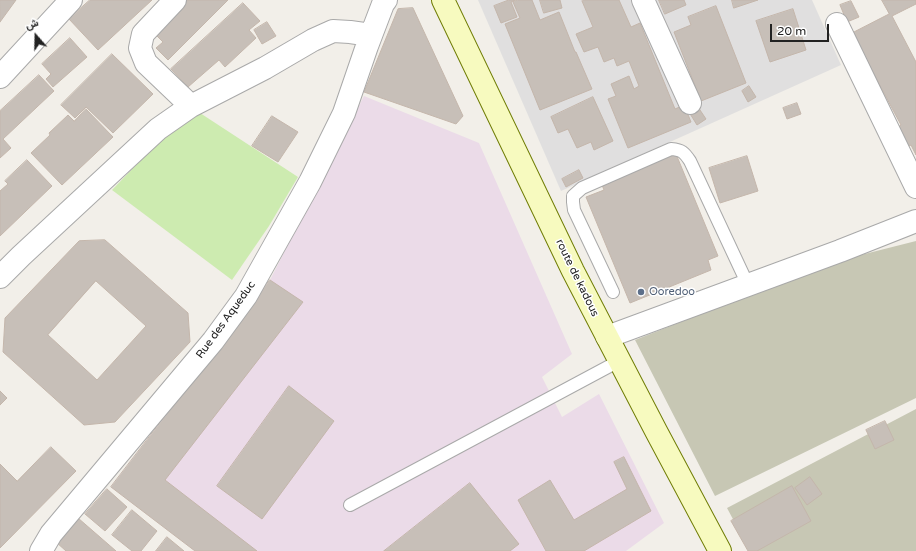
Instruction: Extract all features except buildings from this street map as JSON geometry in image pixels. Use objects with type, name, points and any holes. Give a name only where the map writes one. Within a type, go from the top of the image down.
[{"type":"main road","name":"route de kadous","points":[[443,0],[570,264],[619,361],[720,551]]},
{"type":"street","points":[[0,77],[72,0]]},
{"type":"street","points":[[176,0],[143,34],[140,48],[146,63],[191,106]]},
{"type":"street","name":"Rue des Aqueduc","points":[[41,551],[51,534],[213,342],[246,296],[310,182],[344,113],[371,35],[386,0]]},
{"type":"street","points":[[643,0],[690,103]]},
{"type":"street","points":[[837,24],[916,187]]},
{"type":"street","points":[[0,277],[48,230],[158,129],[191,106],[266,68],[313,40],[333,32],[350,32],[371,35]]},
{"type":"street","points":[[607,337],[840,251],[916,221]]},
{"type":"lane","points":[[613,292],[574,210],[572,202],[573,196],[582,188],[671,150],[680,150],[685,154],[690,162],[748,285]]},
{"type":"lane","points":[[350,504],[619,361]]},
{"type":"shaded area","points":[[478,0],[812,0],[841,65],[561,191]]},
{"type":"shaded area","points":[[364,96],[479,143],[572,354],[542,377],[562,417],[599,394],[664,523],[626,551],[195,551],[111,487],[270,280]]},
{"type":"shaded area","points":[[916,241],[916,398],[715,496],[635,340],[833,262]]},
{"type":"shaded area","points":[[916,409],[916,551],[750,551],[727,508]]},
{"type":"green space","points":[[200,113],[298,177],[269,226],[232,280],[112,190],[163,137]]},
{"type":"place","name":"Ooredoo","points":[[641,292]]}]
